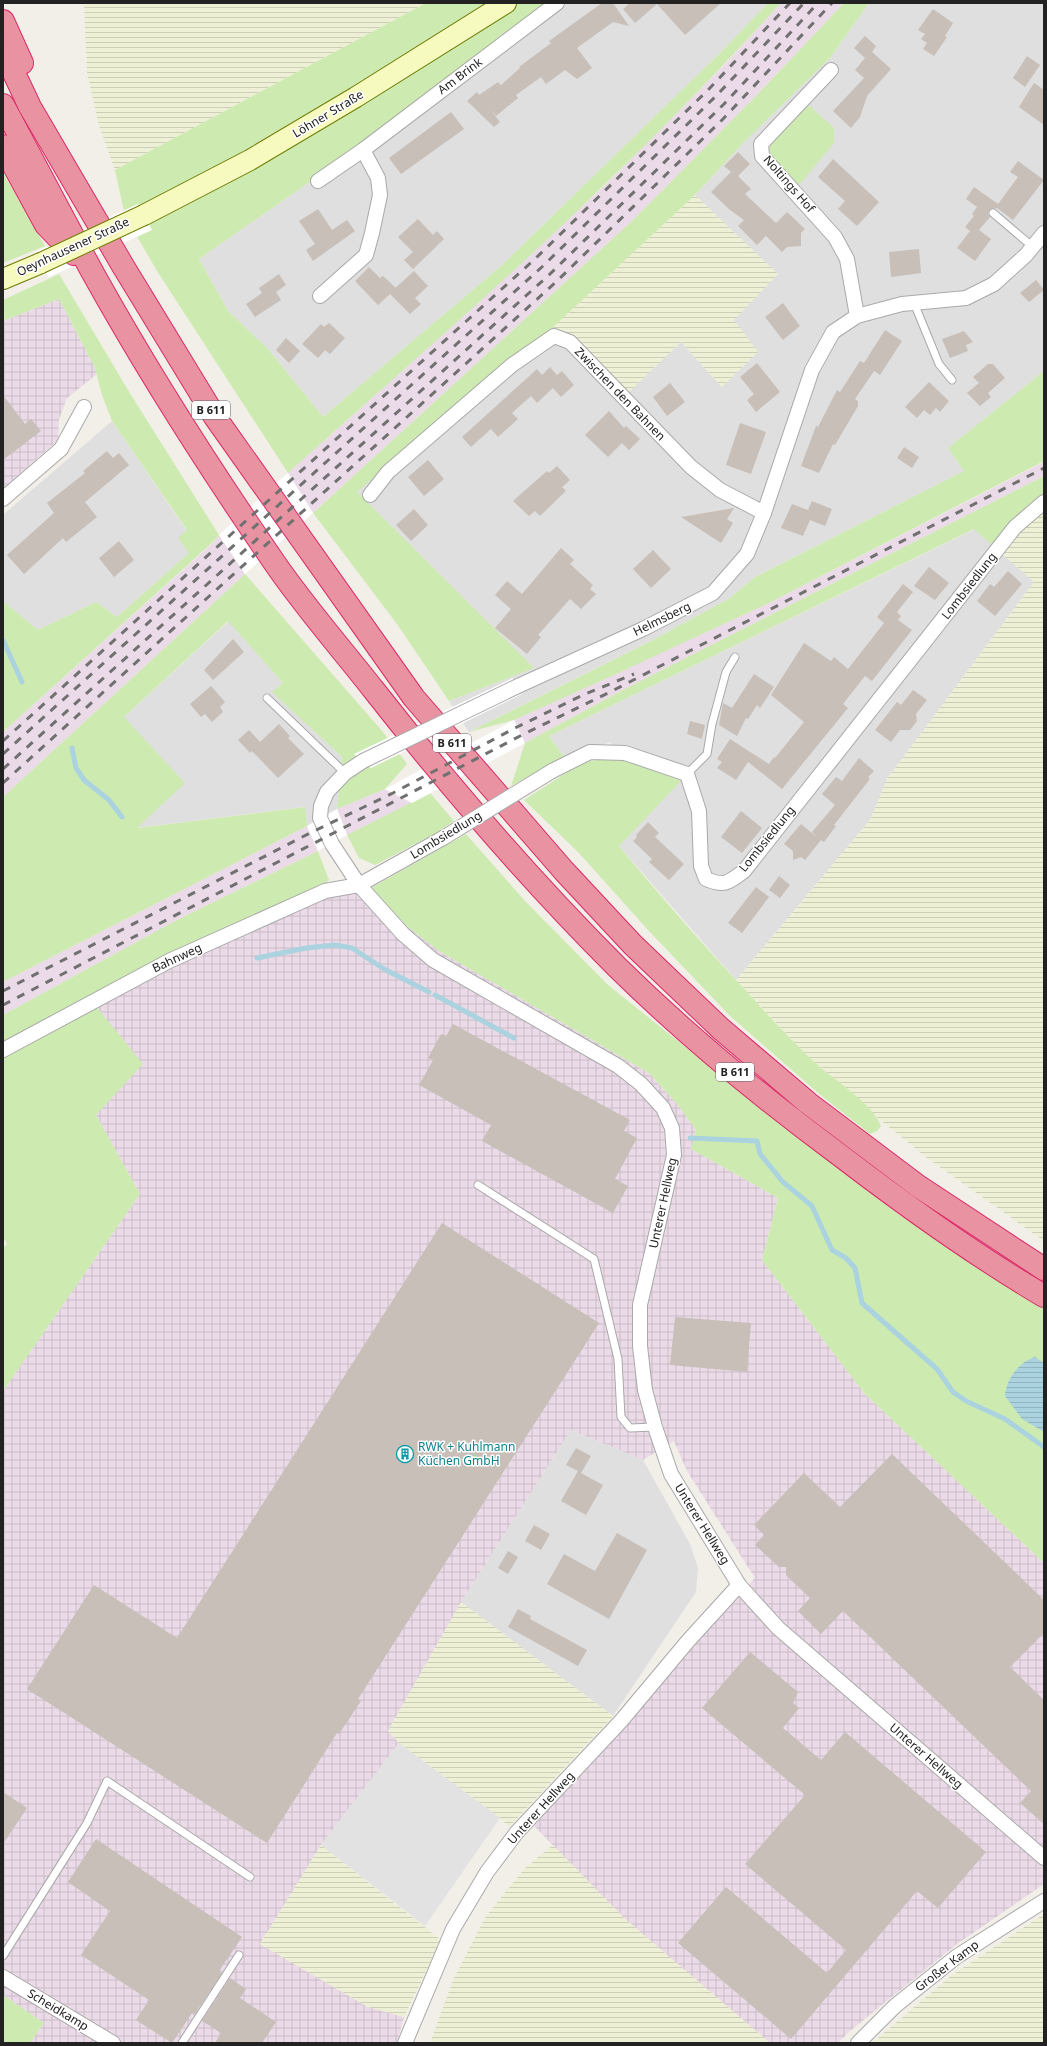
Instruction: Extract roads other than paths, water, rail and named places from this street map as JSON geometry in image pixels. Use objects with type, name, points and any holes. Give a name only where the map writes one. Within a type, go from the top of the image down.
[{"type":"highway","points":[[3,21],[35,90],[30,107]]},
{"type":"highway","points":[[3,50],[30,107]]},
{"type":"highway","name":"B 611","points":[[3,105],[95,276],[170,405],[276,566],[465,803],[537,884],[618,968],[705,1048],[792,1120],[905,1205],[1015,1279],[1044,1296]]},
{"type":"highway","name":"B 611","points":[[30,107],[123,266],[215,417],[395,674],[564,871],[633,945],[721,1029],[808,1103],[912,1181],[1044,1269]]},
{"type":"highway","name":"B 611","points":[[3,146],[46,225],[95,276]]},
{"type":"main road","name":"Löhner Straße","points":[[144,215],[250,160],[356,98],[506,3]]},
{"type":"main road","name":"Oeynhausener Straße","points":[[3,280],[144,215]]},
{"type":"street","name":"Am Brink","points":[[318,181],[363,150],[557,3]]},
{"type":"street","name":"Noltings Hof","points":[[831,70],[761,144],[762,156],[835,237],[847,259],[857,316]]},
{"type":"street","points":[[320,296],[366,255],[380,195],[378,178],[363,150]]},
{"type":"street","name":"Helmsberg","points":[[332,844],[320,818],[321,806],[327,792],[345,773],[363,761],[518,686],[643,629],[713,593],[747,554],[764,512],[812,370],[833,332],[857,316],[914,303],[966,298],[994,284],[1033,247],[1044,233]]},
{"type":"street","name":"Zwischen den Bahnen","points":[[370,495],[388,472],[512,366],[554,336],[570,342],[691,467],[720,490],[764,512]]},
{"type":"street","points":[[3,499],[61,449],[84,407]]},
{"type":"street","name":"Lombsiedlung","points":[[359,885],[443,838],[552,771],[590,752],[625,753],[687,774],[700,811],[701,866],[706,878],[719,884],[729,882],[744,871],[1015,528],[1044,502]]},
{"type":"street","name":"Unterer Hellweg","points":[[332,844],[359,885],[402,934],[433,960],[618,1066],[641,1084],[663,1108],[672,1128],[674,1155],[640,1305],[640,1346],[644,1390],[671,1474],[739,1585],[778,1628],[1044,1858]]},
{"type":"street","name":"Bahnweg","points":[[3,1050],[169,961],[324,891],[359,885]]},
{"type":"street","name":"Unterer Hellweg","points":[[405,2043],[453,1929],[487,1872],[517,1832],[621,1721],[688,1641],[739,1585]]},
{"type":"street","name":"Großer Kamp","points":[[858,2043],[894,2006],[956,1957],[1044,1901]]},
{"type":"street","name":"Scheidkamp","points":[[3,1977],[113,2043]]},
{"type":"lane","points":[[993,213],[1033,247]]},
{"type":"lane","points":[[914,303],[939,364],[952,380]]},
{"type":"lane","points":[[687,774],[706,754],[712,724],[726,672],[735,657]]},
{"type":"lane","points":[[267,698],[345,773]]},
{"type":"lane","points":[[478,1184],[594,1259],[618,1359],[621,1417],[630,1428],[655,1427]]},
{"type":"lane","points":[[3,1956],[87,1823],[107,1781],[250,1877]]},
{"type":"lane","points":[[182,2043],[239,1955]]},
{"type":"water","points":[[1035,1357],[1044,1363],[1044,1432],[1022,1419],[1005,1396],[1008,1383],[1014,1372],[1029,1359]]},
{"type":"waterway","points":[[3,640],[22,682]]},
{"type":"waterway","points":[[72,748],[76,768],[84,780],[109,800],[122,817]]},
{"type":"waterway","points":[[257,958],[306,948],[335,945],[352,948],[384,969],[429,992]]},
{"type":"waterway","points":[[435,995],[514,1038]]},
{"type":"waterway","points":[[690,1138],[757,1141],[760,1154],[783,1182],[812,1206],[832,1250],[846,1258],[855,1268],[862,1303],[937,1369],[953,1392],[966,1401],[1005,1419],[1044,1447]]},
{"type":"railway","points":[[3,741],[536,258],[709,89],[790,3]]},
{"type":"railway","points":[[3,754],[543,266],[716,96],[804,3]]},
{"type":"railway","points":[[3,769],[550,274],[724,104],[818,3]]},
{"type":"railway","points":[[3,783],[556,282],[723,119],[832,3]]},
{"type":"railway","points":[[3,1005],[522,735],[612,691],[1044,468]]},
{"type":"railway","points":[[3,991],[310,833],[393,793],[517,727],[583,695],[634,674]]},
{"type":"place","name":"RWK + Kuhlmann Küchen GmbH","points":[[405,1454]]}]
